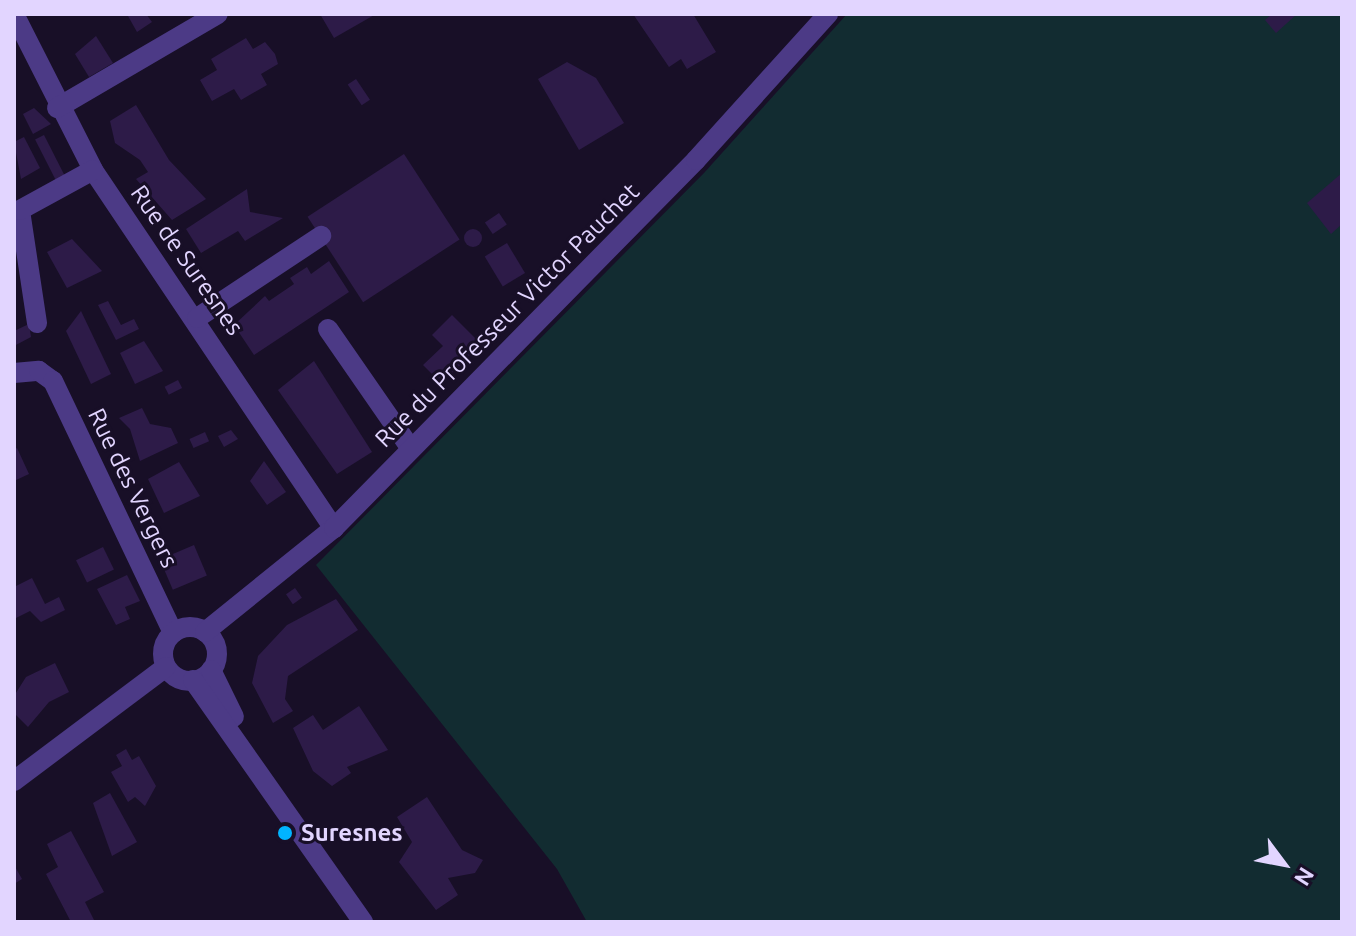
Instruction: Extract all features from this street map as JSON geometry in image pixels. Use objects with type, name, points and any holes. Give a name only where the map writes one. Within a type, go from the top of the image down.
[{"type":"street","name":"Rue de Suresnes","points":[[14,14],[57,108],[93,170],[197,318],[334,528]]},
{"type":"street","points":[[57,108],[218,14]]},
{"type":"street","name":"Rue du Professeur Victor Pauchet","points":[[205,632],[334,528],[696,160],[828,14]]},
{"type":"street","points":[[37,323],[20,210],[93,170]]},
{"type":"street","points":[[197,318],[321,236]]},
{"type":"street","points":[[328,329],[411,449]]},
{"type":"street","name":"Rue des Vergers","points":[[14,373],[39,371],[53,381],[173,633]]},
{"type":"street","points":[[166,667],[163,649],[173,633],[205,632],[215,647],[202,675]]},
{"type":"street","points":[[14,781],[166,667],[202,675],[363,922]]},
{"type":"green space","points":[[847,14],[1342,14],[1342,922],[587,922],[557,869],[316,565],[704,173]]},
{"type":"building","points":[[146,14],[152,22],[137,32],[128,16]]},
{"type":"building","points":[[320,14],[376,14],[334,38]]},
{"type":"building","points":[[633,14],[693,14],[716,52],[687,69],[681,59],[669,67]]},
{"type":"building","points":[[1272,14],[1297,14],[1276,33],[1265,20]]},
{"type":"building","points":[[96,36],[113,63],[89,77],[75,54]]},
{"type":"building","points":[[246,38],[253,49],[265,42],[275,54],[278,64],[261,74],[267,85],[241,100],[234,89],[212,101],[200,80],[217,70],[211,59]]},
{"type":"building","points":[[567,62],[596,78],[624,123],[579,150],[538,79]]},
{"type":"building","points":[[356,79],[370,100],[362,105],[348,85]]},
{"type":"building","points":[[136,105],[169,160],[206,199],[172,220],[136,179],[148,172],[140,160],[115,143],[110,121]]},
{"type":"building","points":[[34,108],[51,124],[33,134],[23,114]]},
{"type":"building","points":[[44,135],[67,180],[58,185],[35,140]]},
{"type":"building","points":[[24,137],[40,168],[21,179],[14,142]]},
{"type":"building","points":[[404,154],[460,240],[363,302],[308,217]]},
{"type":"building","points":[[1342,173],[1342,224],[1331,234],[1307,203]]},
{"type":"building","points":[[247,189],[250,212],[283,218],[245,241],[238,231],[201,253],[186,229]]},
{"type":"building","points":[[499,213],[507,225],[493,234],[485,223]]},
{"type":"building","points":[[473,229],[482,238],[473,247],[464,238]]},
{"type":"building","points":[[72,239],[102,271],[67,288],[47,252]]},
{"type":"building","points":[[507,243],[525,273],[503,286],[485,256]]},
{"type":"building","points":[[329,261],[349,292],[254,355],[234,325],[265,296],[269,301],[294,284],[290,278],[307,267],[311,274]]},
{"type":"building","points":[[108,301],[121,325],[134,319],[139,329],[116,340],[98,305]]},
{"type":"building","points":[[81,311],[111,374],[91,384],[66,331]]},
{"type":"building","points":[[452,315],[481,344],[442,384],[423,365],[443,346],[432,335]]},
{"type":"building","points":[[29,324],[31,337],[14,346],[14,331]]},
{"type":"building","points":[[144,341],[163,371],[135,384],[120,353]]},
{"type":"building","points":[[314,361],[372,452],[337,474],[278,390]]},
{"type":"building","points":[[178,380],[182,388],[169,395],[165,387]]},
{"type":"building","points":[[142,408],[150,424],[171,428],[178,443],[140,461],[130,429],[119,418]]},
{"type":"building","points":[[231,430],[238,439],[224,447],[218,436]]},
{"type":"building","points":[[205,432],[209,441],[194,448],[189,439]]},
{"type":"building","points":[[17,448],[29,474],[14,481],[14,450]]},
{"type":"building","points":[[264,461],[286,492],[267,505],[250,481]]},
{"type":"building","points":[[179,462],[200,496],[164,513],[148,479]]},
{"type":"building","points":[[194,545],[207,575],[173,590],[160,559]]},
{"type":"building","points":[[103,547],[114,569],[87,583],[76,560]]},
{"type":"building","points":[[127,575],[140,601],[125,607],[130,619],[116,625],[97,589]]},
{"type":"building","points":[[32,578],[45,604],[59,597],[65,610],[41,622],[30,611],[14,619],[14,587]]},
{"type":"building","points":[[295,588],[302,598],[293,604],[286,594]]},
{"type":"building","points":[[336,599],[358,630],[288,676],[285,699],[293,711],[273,723],[252,683],[258,656],[287,625]]},
{"type":"building","points":[[55,663],[69,692],[49,702],[28,727],[14,713],[14,696],[26,677]]},
{"type":"building","points":[[359,706],[388,750],[347,767],[351,773],[332,786],[313,771],[293,728],[313,715],[323,730]]},
{"type":"building","points":[[126,749],[132,760],[139,756],[156,786],[145,806],[135,797],[128,802],[111,772],[122,766],[116,755]]},
{"type":"building","points":[[110,793],[137,842],[112,856],[93,803]]},
{"type":"building","points":[[427,797],[462,850],[483,860],[475,873],[448,878],[458,895],[436,910],[399,862],[412,842],[397,817]]},
{"type":"building","points":[[71,831],[104,892],[85,902],[95,922],[71,922],[46,874],[58,867],[47,844]]},
{"type":"building","points":[[14,865],[22,879],[14,884]]},
{"type":"place","name":"Suresnes","points":[[285,833]]}]
